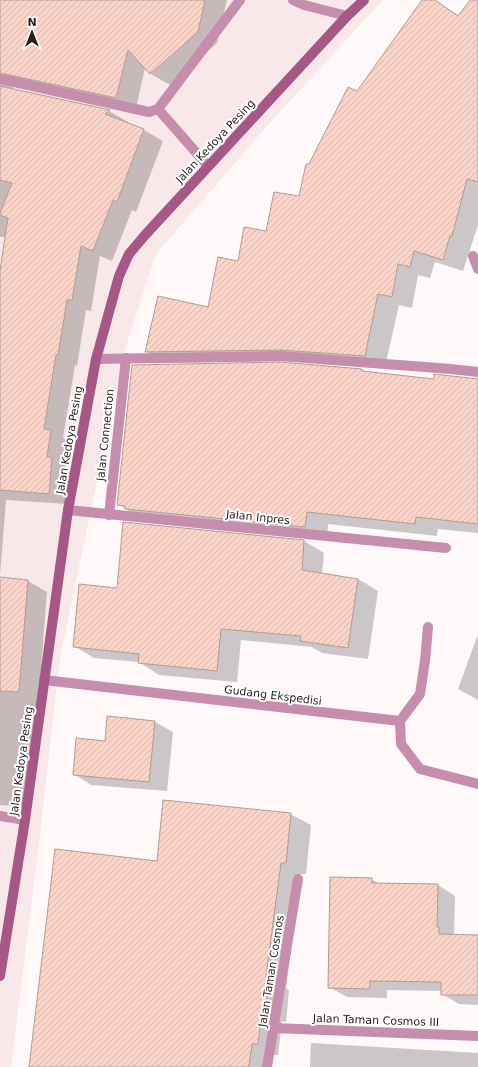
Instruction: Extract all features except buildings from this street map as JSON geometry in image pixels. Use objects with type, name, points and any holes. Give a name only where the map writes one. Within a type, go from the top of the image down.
[{"type":"street","points":[[0,79],[149,112],[158,109],[240,0]]},
{"type":"street","points":[[293,0],[304,5],[347,16]]},
{"type":"street","name":"Jalan Kedoya Pesing","points":[[0,976],[25,820],[68,510],[96,359],[119,276],[130,254],[146,234],[347,16],[364,0]]},
{"type":"street","points":[[158,109],[208,166]]},
{"type":"street","points":[[473,256],[478,270]]},
{"type":"street","points":[[96,359],[280,356],[478,372]]},
{"type":"street","name":"Jalan Connection","points":[[109,515],[126,358]]},
{"type":"street","name":"Jalan Inpres","points":[[68,510],[446,548]]},
{"type":"street","points":[[428,627],[420,694],[400,721],[401,744],[420,768],[478,784]]},
{"type":"street","name":"Gudang Ekspedisi","points":[[44,680],[400,721]]},
{"type":"street","points":[[0,816],[25,820]]},
{"type":"street","name":"Jalan Taman Cosmos","points":[[267,1067],[298,879]]},
{"type":"street","name":"Jalan Taman Cosmos III","points":[[273,1028],[478,1036]]},
{"type":"shaded area","points":[[0,0],[383,0],[276,116],[156,254],[125,349],[60,657],[38,852],[11,1067],[0,1067]]}]
